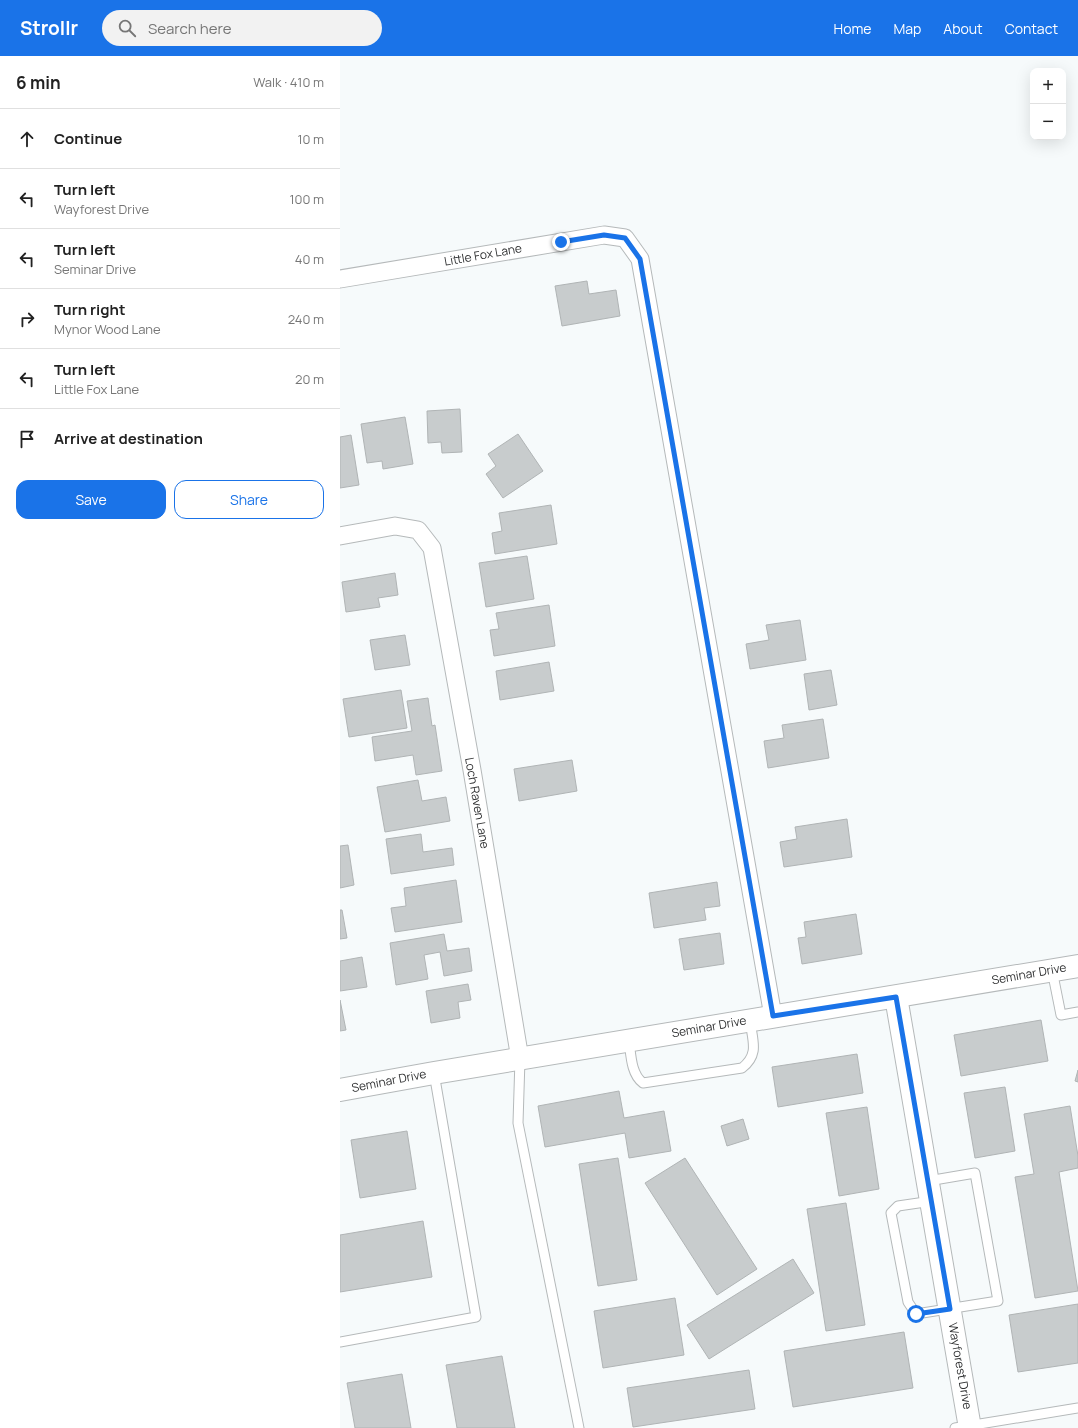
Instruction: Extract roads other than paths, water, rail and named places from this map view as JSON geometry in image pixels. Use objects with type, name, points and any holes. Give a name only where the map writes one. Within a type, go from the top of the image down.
[{"type":"street","name":"Little Fox Lane","points":[[340,279],[604,235],[625,238],[640,259],[773,1016]]},
{"type":"street","name":"Loch Raven Lane","points":[[340,536],[395,526],[418,530],[432,548],[472,770],[520,1059]]},
{"type":"street","name":"Seminar Drive","points":[[340,1090],[773,1016],[1078,966]]},
{"type":"street","name":"Wayforest Drive","points":[[896,997],[950,1309],[965,1427]]},
{"type":"lane","points":[[1052,970],[1061,1015],[1078,1012]]},
{"type":"lane","points":[[629,1041],[634,1071],[637,1078],[643,1083],[742,1068],[749,1062],[754,1054],[750,1020]]},
{"type":"lane","points":[[520,1059],[518,1123],[579,1428]]},
{"type":"lane","points":[[340,1342],[476,1317],[434,1073]]},
{"type":"lane","points":[[975,1173],[998,1301],[916,1314],[908,1302],[891,1213],[898,1206],[930,1191],[975,1173]]},
{"type":"lane","points":[[965,1427],[1078,1408]]}]
